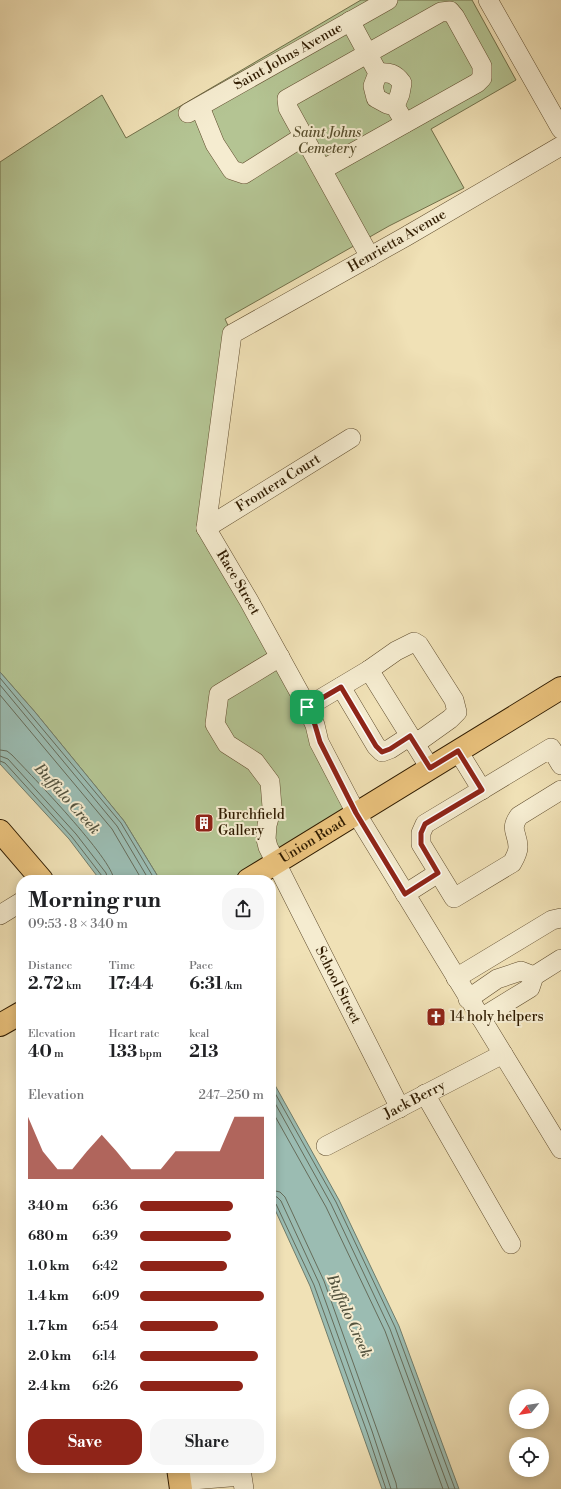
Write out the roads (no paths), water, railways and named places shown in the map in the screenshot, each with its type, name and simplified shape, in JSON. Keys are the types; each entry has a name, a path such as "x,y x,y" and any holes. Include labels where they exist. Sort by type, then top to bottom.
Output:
{"main road":[{"name":"Union Road","path":"256,875 561,689"},
{"path":"0,831 38,875"},
{"path":"0,1025 16,1016"}],"street":[{"name":"Saint Johns Avenue","path":"304,136 244,174 232,170 194,110 388,0"},
{"path":"488,0 561,129"},
{"path":"322,170 478,83 482,78 482,66 456,17 450,11 441,12 287,99 288,108 304,136 322,170 370,257"},
{"path":"350,22 378,73 373,86 376,98 387,104 395,106 405,123"},
{"name":"Henrietta Avenue","path":"206,528 232,334 370,257 561,146"},
{"name":"Frontera Court","path":"206,528 351,438"},
{"name":"Race Street","path":"206,528 249,601 307,707 315,725 320,742 356,813 468,999 561,1149"},
{"path":"307,707 369,670 396,651 414,642 419,646 454,700 457,712 450,719 412,740 382,752 376,746 341,687"},
{"name":"School Street","path":"280,657 219,694 215,724 227,744 255,762 270,782 272,807 267,825 266,839 268,847 400,1108"},
{"path":"369,670 430,768"},
{"path":"561,765 551,748 425,824 421,833 421,844 454,898 512,863 518,846 513,829 515,822 520,816 561,790"},
{"path":"458,751 482,790"},
{"path":"405,894 498,857"},
{"path":"0,914 16,906"},
{"path":"456,978 552,920 561,918"},
{"path":"481,1018 530,988 534,976 561,959"},
{"path":"468,999 497,979 521,971 534,976"},
{"name":"Jack Berry","path":"326,1146 503,1054"},
{"path":"425,1094 511,1244"},
{"path":"180,1479 242,1476 244,1489"}],"water":[{"name":"Buffalo Creek","path":"0,672 35,712 124,821 157,875 96,875 69,839 0,764"},
{"name":"Buffalo Creek","path":"276,1087 339,1200 399,1326 459,1489 382,1489 310,1286 276,1212"}],"place":[{"name":"Burchfield Gallery","path":"204,823"},
{"name":"14 holy helpers","path":"436,1017"}],"park label":[{"name":"Saint Johns Cemetery","path":"327,142"}]}
